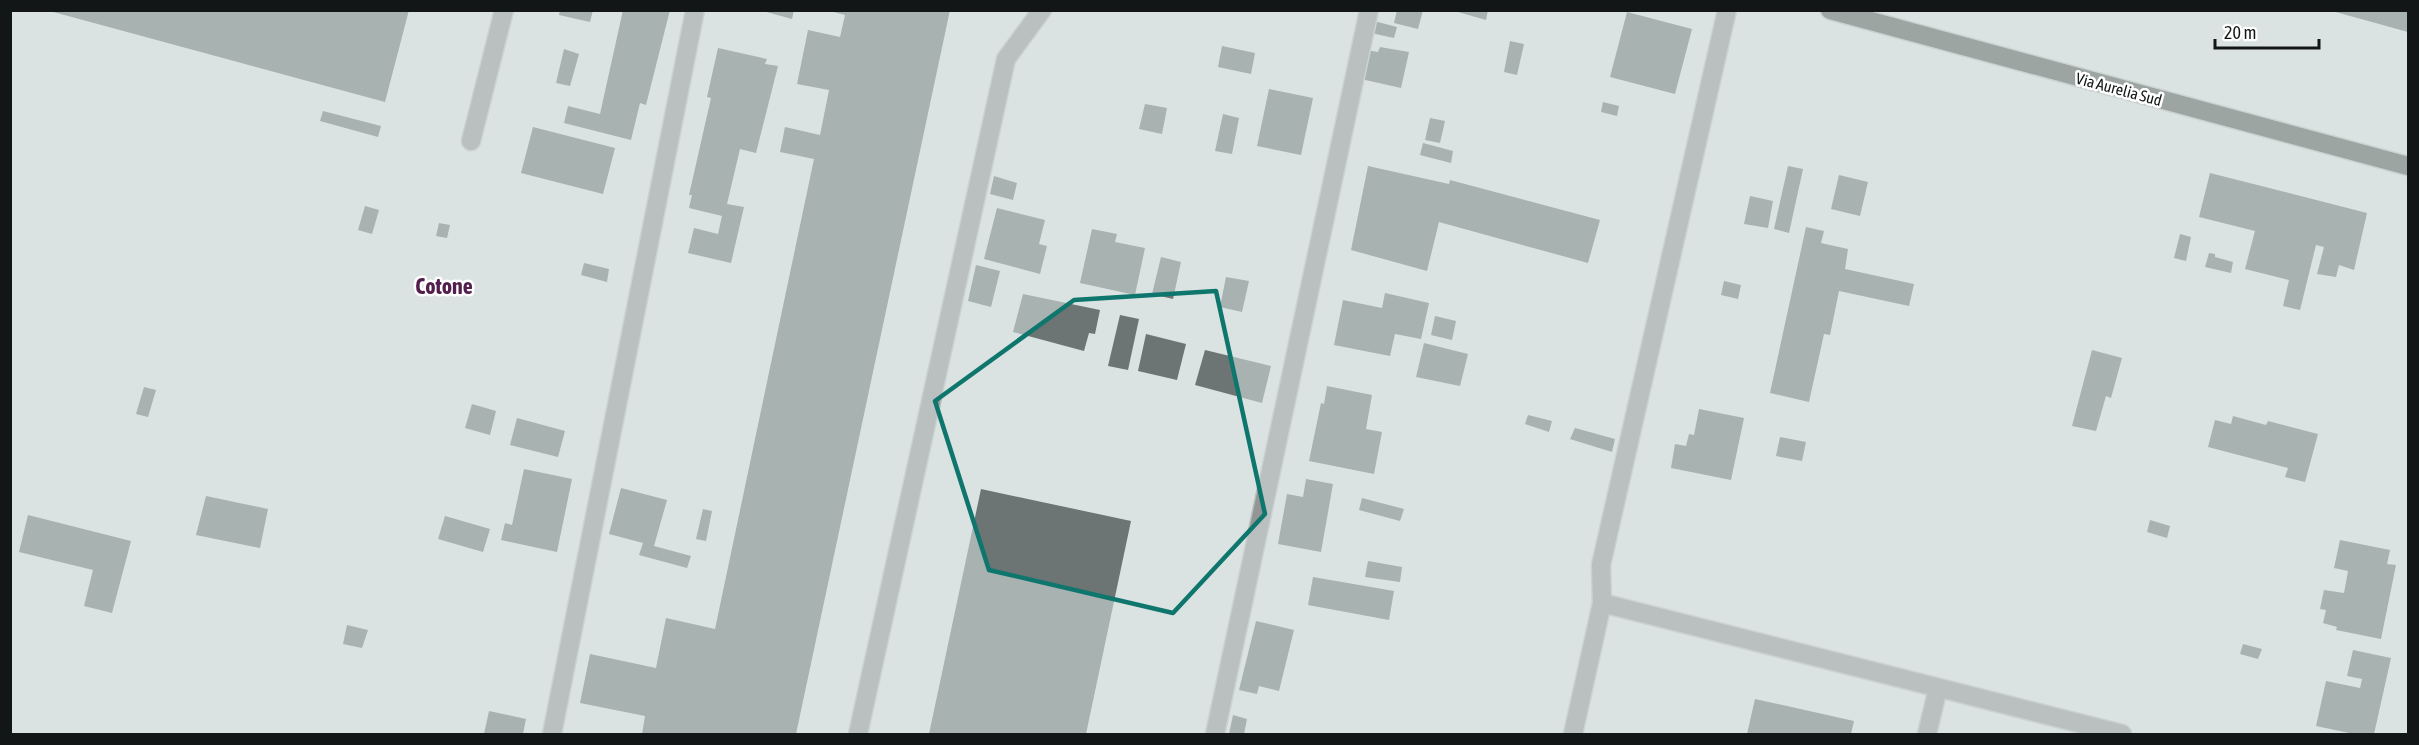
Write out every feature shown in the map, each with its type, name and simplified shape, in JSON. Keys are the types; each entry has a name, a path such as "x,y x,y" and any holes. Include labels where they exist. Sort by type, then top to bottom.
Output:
{"main road":[{"name":"Via Aurelia Sud","path":"1830,10 2409,166"}],"street":[{"path":"471,141 504,10"},
{"path":"552,735 695,10"},
{"path":"858,735 1006,59 1042,10"},
{"path":"1215,735 1369,10"},
{"path":"1573,735 1602,603 1601,565 1727,10"},
{"path":"1602,603 2122,735"},
{"path":"1927,735 1938,688"}],"highlighted area":[{"path":"1216,291 1265,514 1173,613 989,570 935,401 1074,300"}],"building":[{"path":"46,10 409,10 385,102"},
{"path":"560,10 593,10 590,22 559,15"},
{"path":"623,10 670,10 646,105 640,103 631,140 564,123 568,106 600,114"},
{"path":"759,10 794,10 792,19"},
{"path":"826,10 950,10 796,734 642,734 645,716 580,703 590,654 656,668 666,618 715,629 814,159 780,152 785,127 820,135 829,90 797,84 808,30 840,37 845,15"},
{"path":"1397,10 1423,10 1418,29 1394,23"},
{"path":"1451,10 1488,10 1486,20"},
{"path":"2408,10 2408,32 2332,11"},
{"path":"1627,12 1692,29 1675,94 1610,77"},
{"path":"1374,21 1397,27 1394,38 1371,33"},
{"path":"1510,41 1524,44 1517,75 1504,72"},
{"path":"1222,46 1255,53 1251,74 1218,67"},
{"path":"1380,47 1409,52 1401,88 1361,79 1367,50 1378,52"},
{"path":"718,48 767,59 765,64 778,66 756,153 740,149 727,204 744,207 731,263 688,253 694,228 718,234 722,216 689,208 692,195 689,195 711,98 707,97"},
{"path":"564,49 579,54 570,86 556,83"},
{"path":"1269,89 1313,98 1301,155 1257,146"},
{"path":"1603,102 1619,106 1617,116 1601,112"},
{"path":"1145,104 1167,108 1162,134 1139,129"},
{"path":"323,111 381,126 378,137 320,121"},
{"path":"1223,114 1239,118 1232,154 1215,151"},
{"path":"1430,118 1445,121 1440,143 1425,140"},
{"path":"533,127 615,148 603,194 521,173"},
{"path":"1423,143 1453,151 1451,163 1420,155"},
{"path":"1368,166 1449,184 1450,180 1600,220 1588,263 1439,222 1427,271 1351,250"},
{"path":"1788,166 1803,169 1789,233 1774,229"},
{"path":"2210,173 2367,213 2354,270 2339,265 2336,277 2317,274 2324,247 2316,245 2300,310 2283,306 2289,280 2245,269 2255,231 2199,217"},
{"path":"1839,175 1868,182 1860,216 1831,209"},
{"path":"994,176 1017,183 1013,200 990,194"},
{"path":"1750,196 1773,201 1768,228 1744,224"},
{"path":"365,206 379,210 372,234 358,230"},
{"path":"997,208 1045,220 1039,244 1047,246 1040,274 984,259"},
{"path":"439,223 450,225 447,238 436,236"},
{"path":"1806,227 1824,231 1821,243 1848,249 1845,269 1914,284 1909,306 1839,291 1830,335 1824,334 1809,402 1770,393"},
{"path":"1092,229 1117,234 1115,242 1145,248 1135,295 1080,283"},
{"path":"2180,234 2191,237 2186,261 2174,258"},
{"path":"2209,253 2233,262 2231,273 2205,267"},
{"path":"1161,257 1181,262 1173,299 1152,294"},
{"path":"584,263 609,269 607,282 581,275"},
{"path":"976,265 1000,271 991,307 968,301"},
{"path":"1226,277 1249,281 1242,312 1220,307"},
{"path":"1724,281 1741,285 1738,299 1721,295"},
{"path":"1385,293 1429,303 1421,339 1395,334 1390,356 1334,345 1343,300 1382,308"},
{"path":"1023,294 1100,310 1095,334 1089,333 1084,351 1013,332"},
{"path":"1120,315 1139,319 1128,370 1108,366"},
{"path":"1435,316 1456,321 1452,340 1431,335"},
{"path":"1146,334 1186,344 1177,380 1138,371"},
{"path":"1424,343 1468,354 1460,386 1416,377"},
{"path":"1205,350 1271,366 1262,403 1195,385"},
{"path":"2092,350 2122,358 2111,398 2106,396 2096,431 2072,426"},
{"path":"1327,386 1372,395 1366,429 1382,432 1374,474 1309,461 1321,403 1324,404"},
{"path":"144,387 156,390 148,417 136,414"},
{"path":"472,404 496,411 490,435 465,428"},
{"path":"1699,409 1744,418 1731,480 1671,468 1675,444 1686,446 1689,434 1694,435"},
{"path":"1528,415 1552,421 1549,432 1525,424"},
{"path":"2233,416 2266,425 2268,421 2318,434 2305,482 2285,477 2288,468 2208,447 2215,420 2231,424"},
{"path":"517,418 565,431 558,457 510,445"},
{"path":"1575,428 1615,439 1612,452 1570,439"},
{"path":"1780,437 1806,442 1802,461 1776,456"},
{"path":"524,469 572,479 557,552 501,540 505,523 512,525"},
{"path":"1306,479 1333,484 1321,552 1278,544 1287,494 1303,497"},
{"path":"621,488 667,500 654,546 691,556 687,568 639,555 643,543 609,534"},
{"path":"981,489 1131,521 1086,734 929,734"},
{"path":"206,496 268,509 260,548 196,535"},
{"path":"1362,498 1404,509 1400,521 1359,510"},
{"path":"703,509 712,511 706,541 696,539"},
{"path":"28,515 131,541 112,613 84,606 93,570 19,552"},
{"path":"445,516 490,529 483,552 438,539"},
{"path":"2150,520 2170,526 2167,538 2147,532"},
{"path":"2340,540 2390,550 2387,564 2396,565 2381,639 2336,630 2337,627 2323,623 2326,610 2320,609 2324,590 2344,593 2348,571 2334,568"},
{"path":"1368,561 1402,567 1400,582 1365,577"},
{"path":"1313,577 1394,591 1389,620 1308,605"},
{"path":"1256,621 1294,630 1279,691 1259,686 1257,694 1239,690"},
{"path":"347,625 368,630 362,648 343,644"},
{"path":"2243,644 2262,649 2258,659 2240,654"},
{"path":"2353,650 2391,658 2374,734 2354,734 2316,726 2326,681 2360,688 2362,679 2347,676"},
{"path":"1755,699 1854,721 1851,734 1747,734"},
{"path":"489,711 526,719 523,734 484,734"},
{"path":"1233,715 1247,719 1244,734 1229,734"}],"district":[{"name":"Cotone","path":"444,286"}]}
